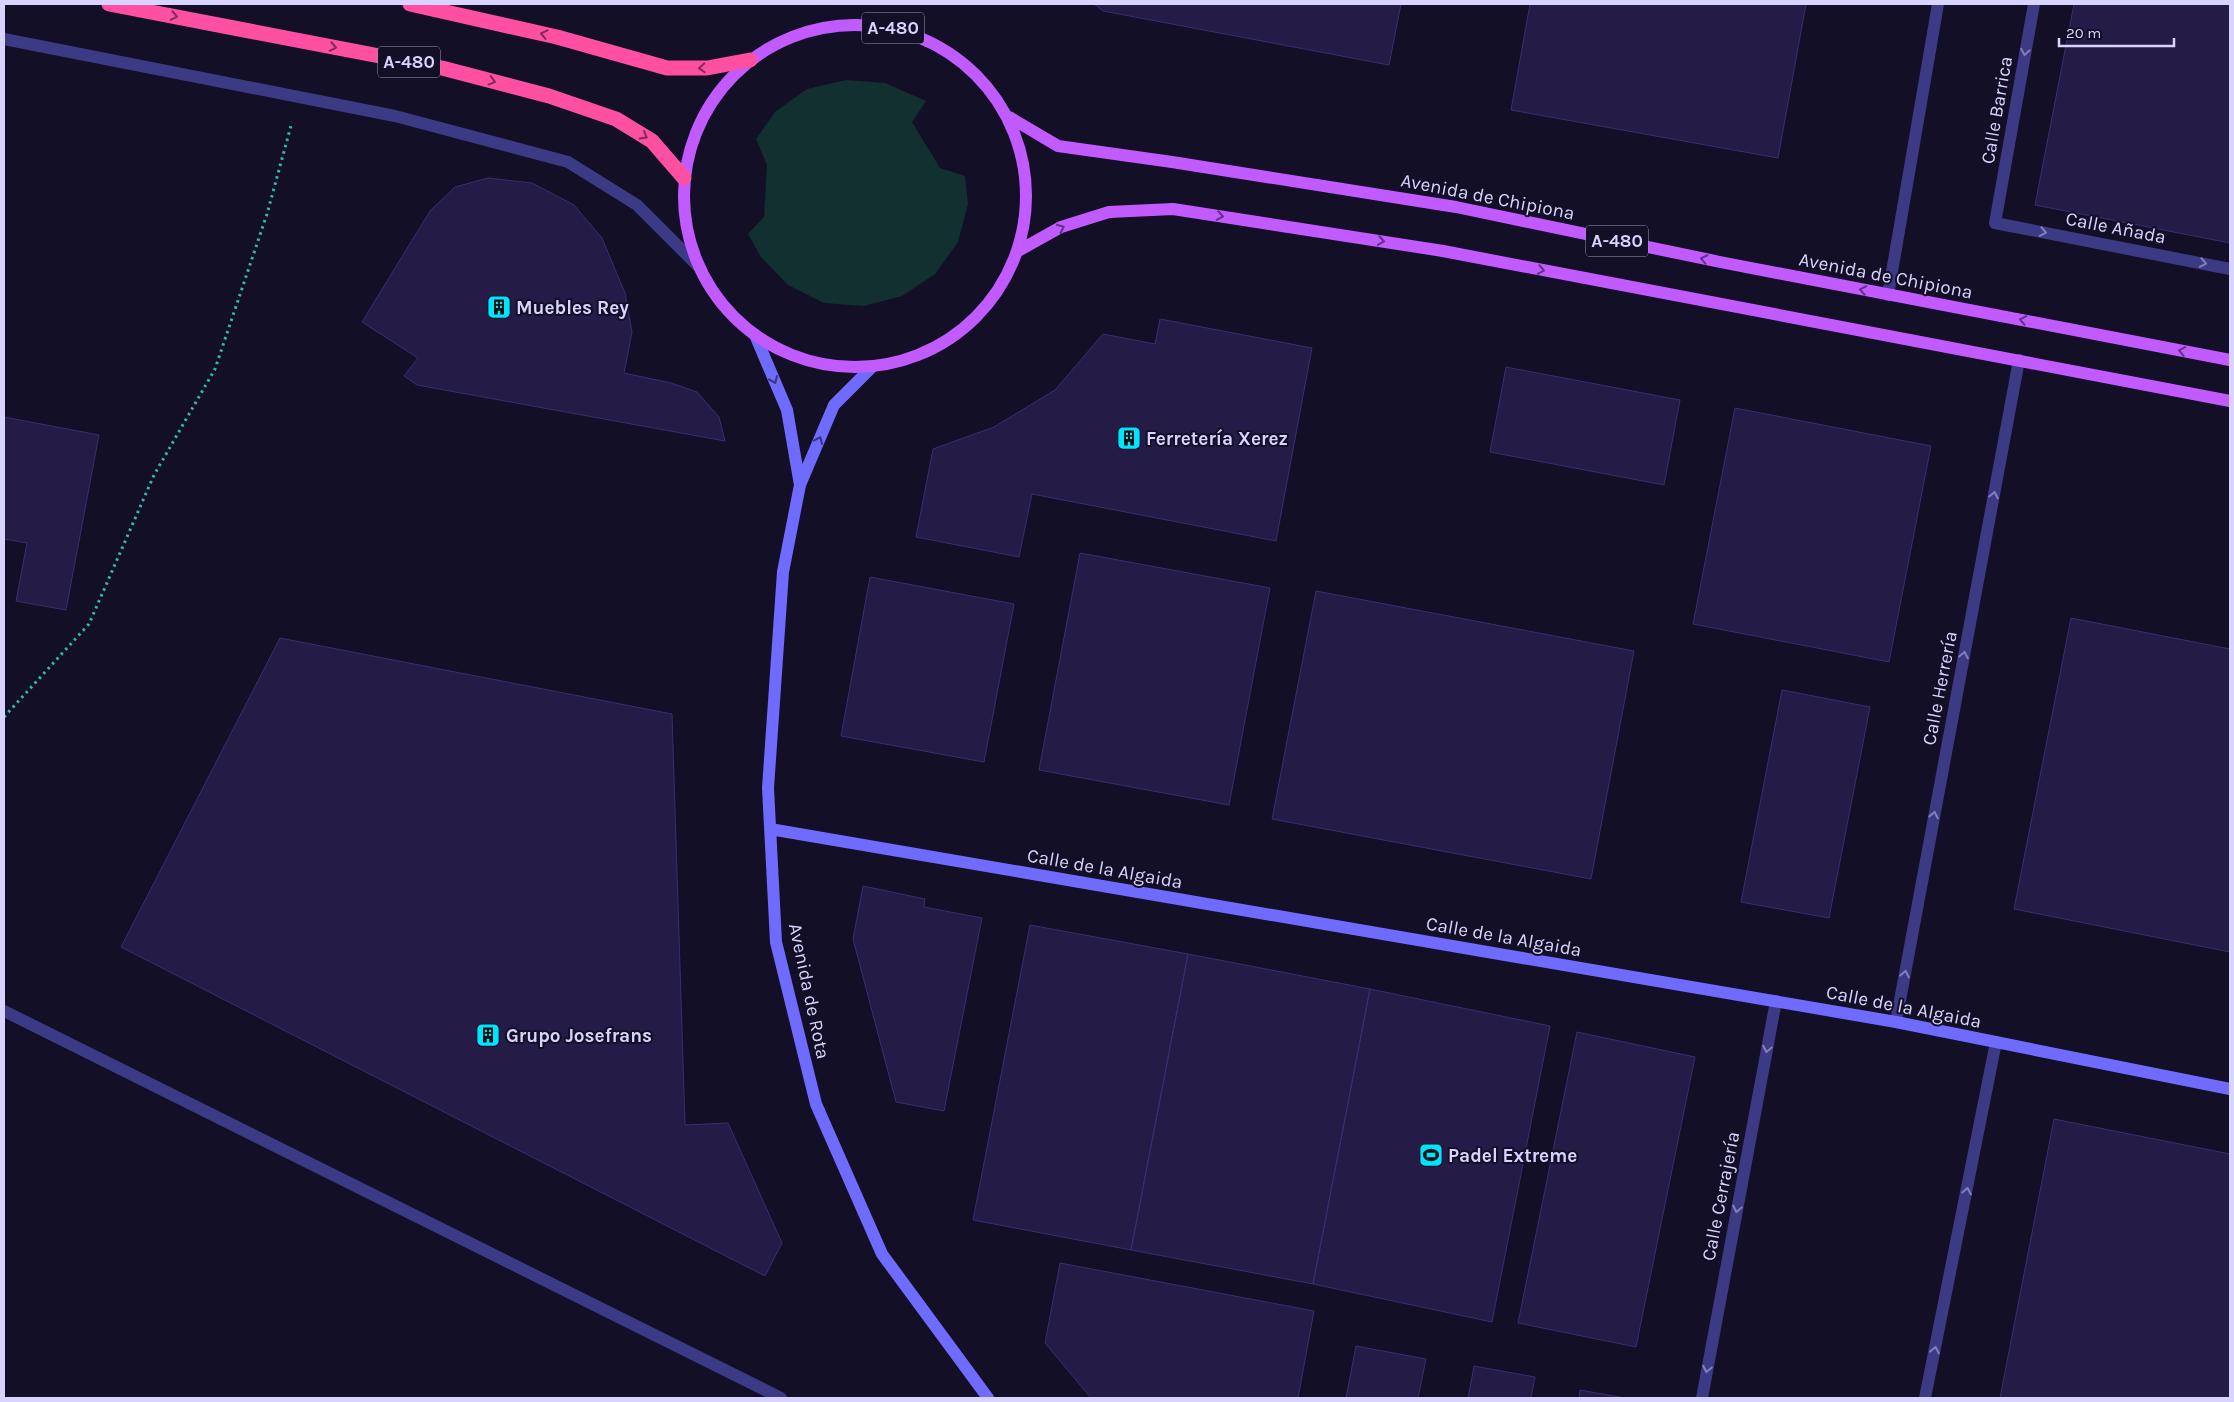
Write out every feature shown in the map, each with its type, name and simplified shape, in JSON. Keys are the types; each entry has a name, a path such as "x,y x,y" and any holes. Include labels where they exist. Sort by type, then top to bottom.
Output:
{"highway":[{"name":"A-480","path":"108,4 442,68 549,96 616,119 652,141 684,178"},
{"name":"A-480","path":"410,4 557,37 667,68 707,68 750,60"}],"main road":[{"name":"A-480","path":"842,24 893,28 940,46 980,77 1009,117 1024,160 1027,206 1018,251 996,294 963,330 921,355 873,366 832,365 792,355 755,335 722,304 698,266 685,223 684,178 695,133 717,93 750,60 794,35 842,24"},
{"name":"Avenida de Chipiona","path":"1009,117 1058,146 1456,207 1888,295 2230,360"},
{"name":"A-480","path":"1018,251 1061,227 1109,212 1173,209 1443,251 2230,401"}],"street":[{"path":"1888,295 1938,4"},
{"name":"Calle Barrica","path":"1995,223 2034,4"},
{"path":"4,39 395,116 568,162 636,205 698,266"},
{"name":"Calle Añada","path":"1995,223 2230,269"},
{"name":"Avenida de Rota","path":"755,335 787,410 800,485"},
{"name":"Calle Herrería","path":"1896,1022 2019,360"},
{"name":"Avenida de Rota","path":"873,366 834,405 800,485 783,572 768,788 776,942 816,1104 882,1254 988,1398"},
{"name":"Calle de la Algaida","path":"770,829 1896,1022 2230,1089"},
{"name":"Calle Cerrajería","path":"1702,1398 1776,1001"},
{"path":"4,1011 781,1398"},
{"path":"1926,1398 1996,1042"}],"path":[{"path":"4,718 89,624 154,475 215,369 267,214 299,97"}],"green space":[{"path":"846,80 885,83 926,101 912,122 940,168 965,176 968,204 958,242 935,274 902,296 864,306 824,303 788,285 761,257 748,234 764,217 767,165 756,139 775,112 807,89"}],"building":[{"path":"1094,4 1401,4 1389,65 1103,11"},
{"path":"1530,4 1806,4 1778,158 1511,110"},
{"path":"2074,4 2230,4 2230,243 2035,205"},
{"name":"Muebles Rey","path":"488,178 532,183 574,205 602,238 625,293 632,332 624,373 671,383 697,392 719,417 725,441 417,385 404,376 418,358 362,322 430,211 455,187"},
{"name":"Ferretería Xerez","path":"1160,319 1312,348 1276,541 1032,494 1019,557 916,537 933,449 994,427 1055,390 1103,334 1155,344"},
{"path":"1506,367 1680,400 1664,485 1490,452"},
{"path":"1735,408 1931,446 1889,662 1693,624"},
{"path":"4,417 99,435 66,610 16,601 27,543 4,539"},
{"path":"1080,553 1270,588 1229,805 1039,770"},
{"path":"870,577 1014,604 984,762 841,736"},
{"path":"1316,591 1634,651 1591,879 1272,819"},
{"path":"2071,618 2230,649 2230,952 2014,909"},
{"name":"Grupo Josefrans","path":"280,638 672,714 685,1125 728,1123 782,1243 765,1276 121,947"},
{"path":"1782,690 1870,707 1829,918 1741,902"},
{"path":"863,886 925,899 924,907 982,918 944,1111 896,1102 853,939"},
{"path":"1030,925 1188,954 1131,1250 973,1220"},
{"path":"1188,954 1370,989 1313,1284 1131,1250"},
{"name":"Padel Extreme","path":"1370,989 1550,1026 1492,1322 1313,1284"},
{"path":"1577,1032 1695,1057 1636,1347 1518,1323"},
{"path":"2054,1119 2230,1154 2230,1398 2000,1398"},
{"path":"1060,1263 1314,1311 1298,1398 1091,1398 1045,1343"},
{"path":"1356,1346 1426,1359 1418,1398 1346,1398"},
{"path":"1474,1366 1535,1377 1531,1398 1468,1398"},
{"path":"1580,1390 1625,1398 1579,1398"}],"place":[{"name":"Muebles Rey","path":"499,307"},
{"name":"Ferretería Xerez","path":"1129,438"},
{"name":"Grupo Josefrans","path":"488,1035"},
{"name":"Padel Extreme","path":"1431,1155"}]}
